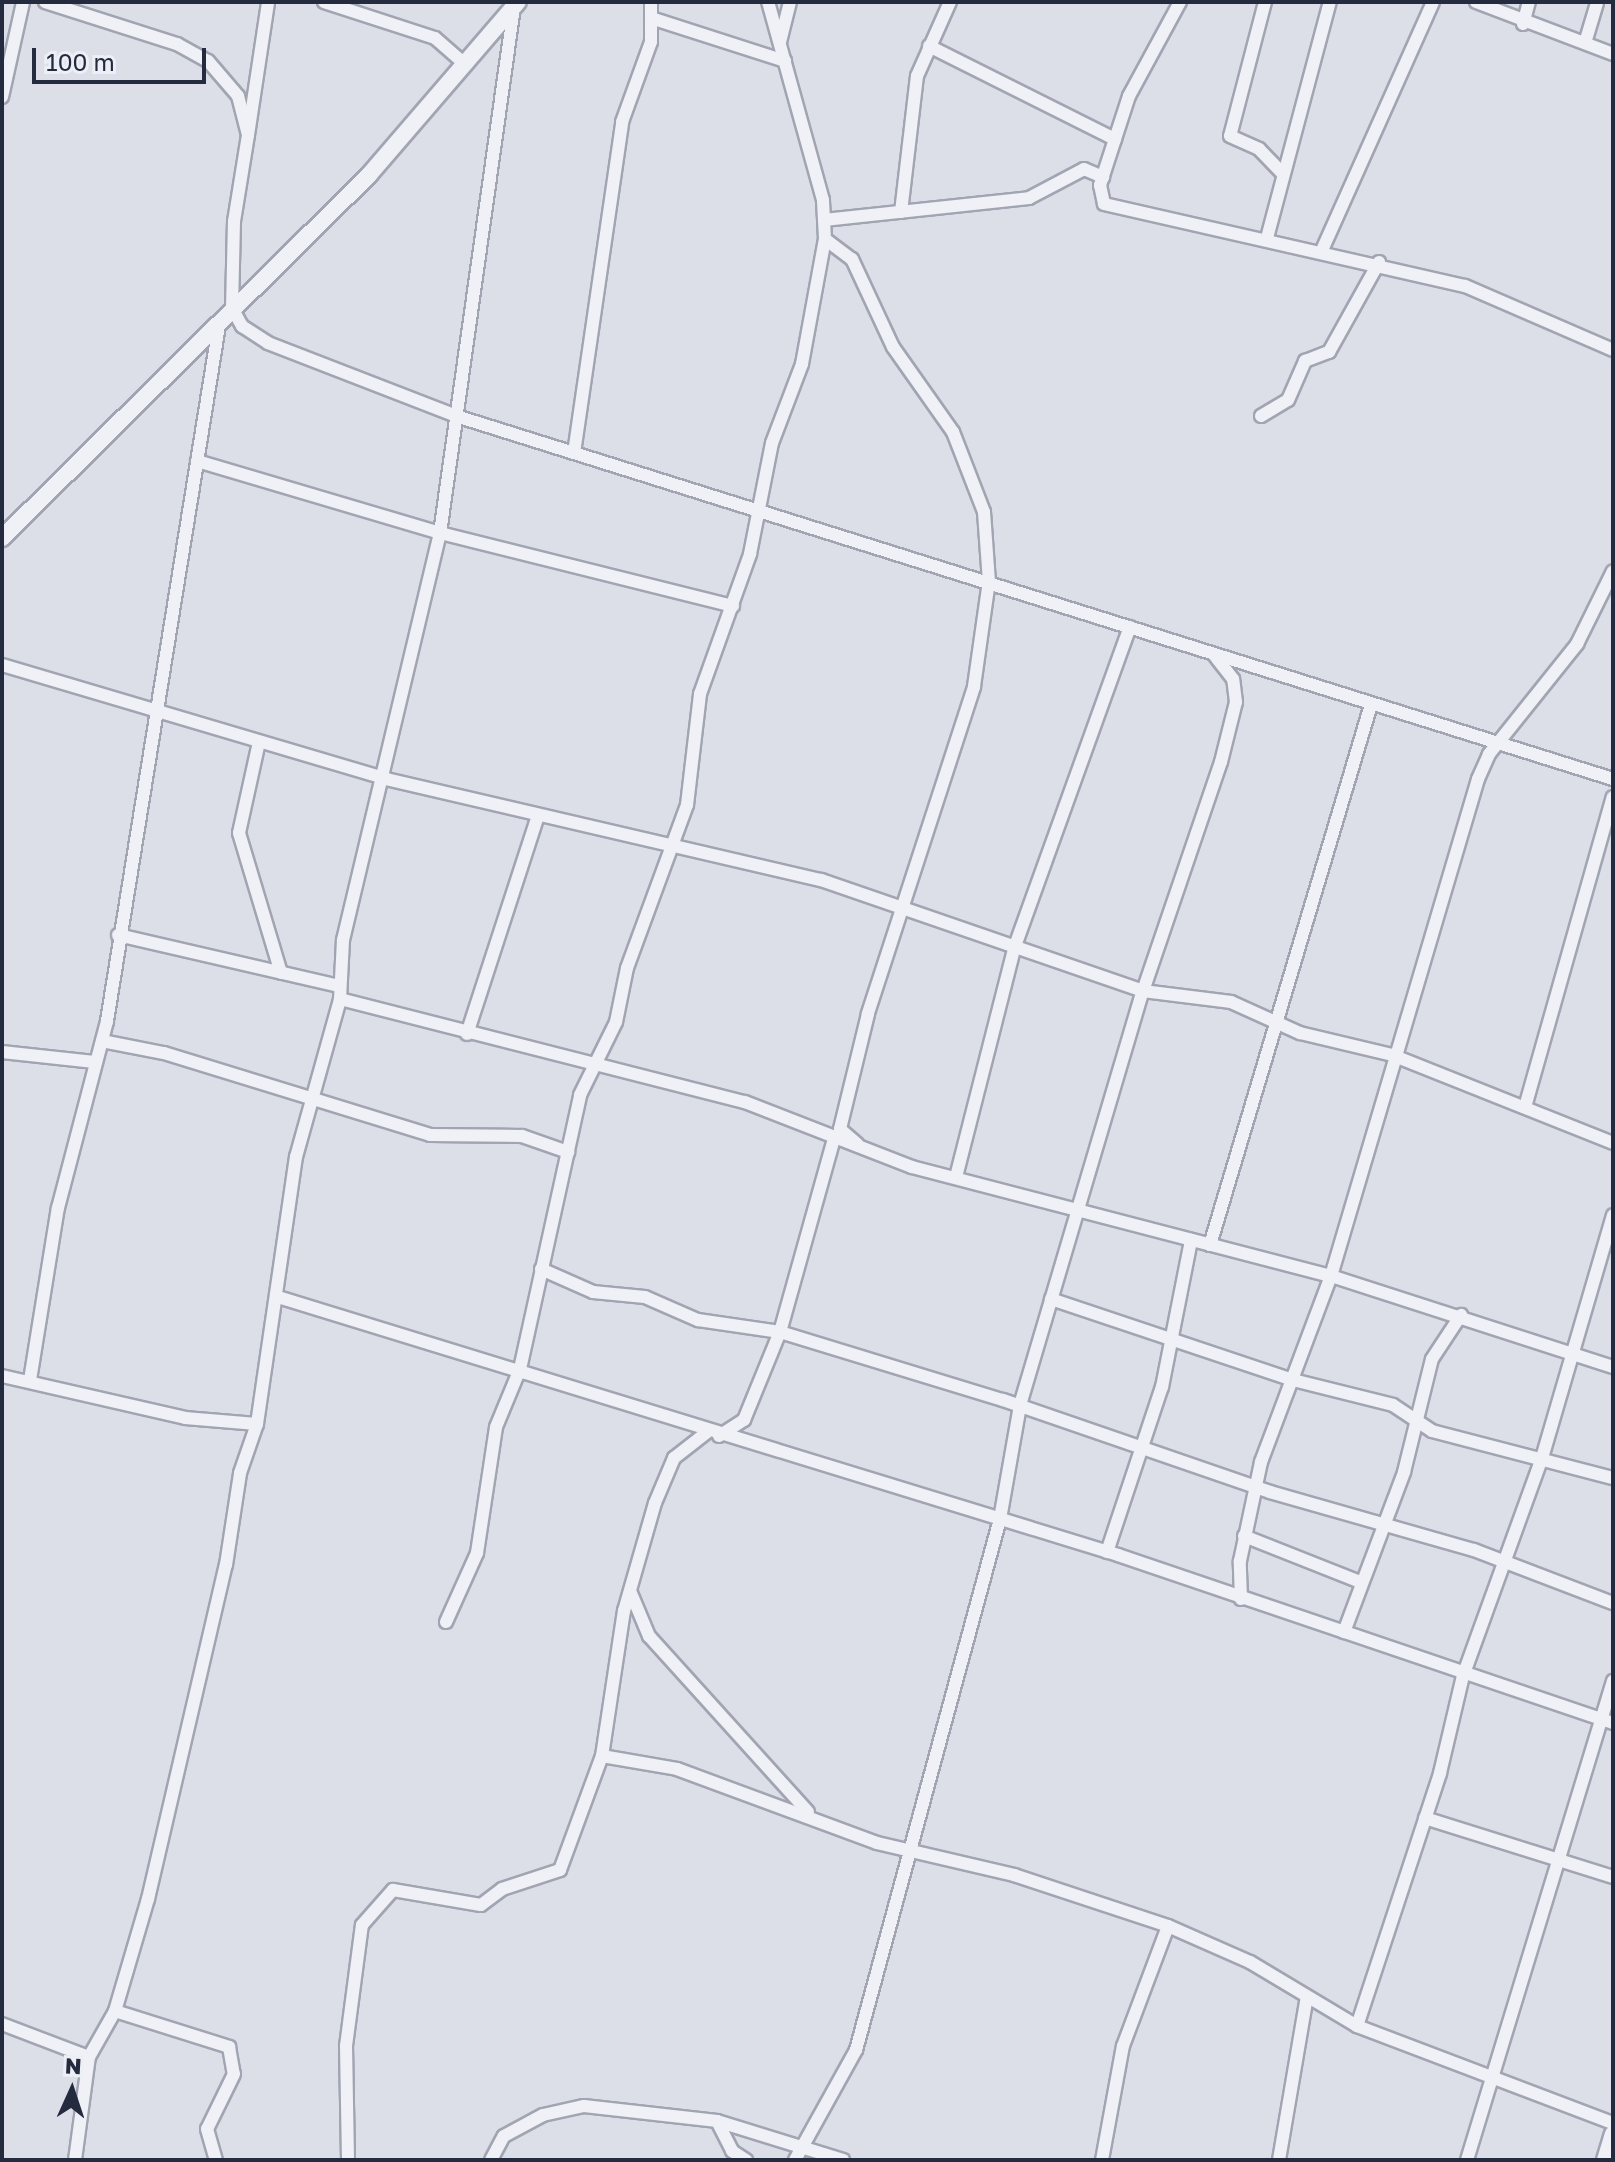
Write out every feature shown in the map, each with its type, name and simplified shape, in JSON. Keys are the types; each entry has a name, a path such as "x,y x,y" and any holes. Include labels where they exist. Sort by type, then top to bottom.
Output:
{"street":[{"path":"2,97 23,2"},
{"path":"45,2 119,22 208,61 238,96 248,135"},
{"path":"30,1380 58,1208 102,1041 118,935 161,715 197,461 226,314 234,221 268,2"},
{"path":"324,2 435,38 466,65"},
{"path":"574,453 622,122 651,42 651,2"},
{"path":"446,1622 477,1553 496,1427 520,1369 568,1152 595,1063 687,805 700,694 733,606 762,507 772,443 802,364 825,239 824,220 768,2"},
{"path":"780,43 790,2"},
{"path":"901,212 917,76 950,2"},
{"path":"1180,2 1142,63 1115,139 1103,177 1100,199 1109,207 1323,248 1379,262 1504,299 1613,350"},
{"path":"1265,2 1230,136 1259,149 1282,173"},
{"path":"1267,238 1330,2"},
{"path":"1323,248 1433,2"},
{"path":"1476,2 1523,24 1613,54"},
{"path":"1523,24 1529,2"},
{"path":"2,538 369,175 516,3"},
{"path":"75,2160 89,2057 115,2011 148,1899 226,1565 240,1473 257,1424 309,1097 339,993 343,940 386,779 440,533 516,3"},
{"path":"1585,43 1597,3"},
{"path":"651,18 785,61"},
{"path":"929,46 1115,139"},
{"path":"824,220 1029,198 1084,169 1103,177"},
{"path":"825,239 852,259 900,360 953,432 984,512 989,581 979,672 901,906 840,1129 863,1149"},
{"path":"1261,416 1288,400 1305,361 1329,352 1379,262"},
{"path":"226,314 268,343 456,416 762,507 1370,708 1613,779"},
{"path":"197,461 440,533 733,606"},
{"path":"1241,1599 1244,1536 1257,1486 1331,1276 1392,1055 1478,779 1497,746 1577,644 1613,571"},
{"path":"956,1177 1015,946 1130,627"},
{"path":"795,2160 856,2050 1000,1519 1020,1405 1143,991 1236,702 1233,679 1216,657"},
{"path":"2,665 161,715 386,779 901,906 1143,991 1231,1002 1273,1021 1392,1055 1613,1143"},
{"path":"1210,1245 1273,1021 1370,708"},
{"path":"259,742 239,833 281,973"},
{"path":"1525,1107 1613,797"},
{"path":"467,1034 538,815"},
{"path":"118,935 281,973 467,1034 745,1102 863,1149 956,1177 1331,1276 1461,1315 1613,1367"},
{"path":"102,1041 309,1097 430,1135 522,1136 568,1152"},
{"path":"2,1052 94,1062"},
{"path":"348,2160 346,2046 362,1925 393,1890 481,1905 502,1889 557,1872 602,1756 630,1590 669,1467 713,1435 744,1420 780,1332 801,1238 834,1139"},
{"path":"1357,2026 1425,1818 1463,1676 1501,1562 1542,1458 1613,1215"},
{"path":"1107,1552 1173,1338 1191,1240"},
{"path":"541,1269 593,1292 645,1297 698,1320 780,1332 1020,1405 1142,1444 1257,1486 1384,1523 1501,1562 1613,1603"},
{"path":"278,1297 520,1369 713,1435 1107,1552 1344,1632 1463,1676 1608,1721"},
{"path":"1051,1299 1293,1380 1393,1405 1419,1422 1613,1478"},
{"path":"1344,1632 1419,1422 1432,1359 1461,1315"},
{"path":"2,1376 185,1418 257,1424"},
{"path":"1244,1536 1360,1582"},
{"path":"630,1590 649,1636 815,1819"},
{"path":"1467,2160 1559,1863 1608,1721 1613,1681"},
{"path":"602,1756 677,1769 909,1851 1036,1881 1168,1926 1250,1962 1357,2026 1493,2072 1613,2123"},
{"path":"1425,1818 1559,1863 1613,1877"},
{"path":"1102,2160 1123,2046 1168,1926"},
{"path":"1279,2160 1307,1997"},
{"path":"115,2011 229,2047 234,2074 207,2129 216,2160"},
{"path":"2,2024 89,2057"},
{"path":"491,2160 504,2136 567,2108 717,2121 843,2160"},
{"path":"717,2121 732,2151 746,2160"},
{"path":"1605,2160 1613,2134"}]}
